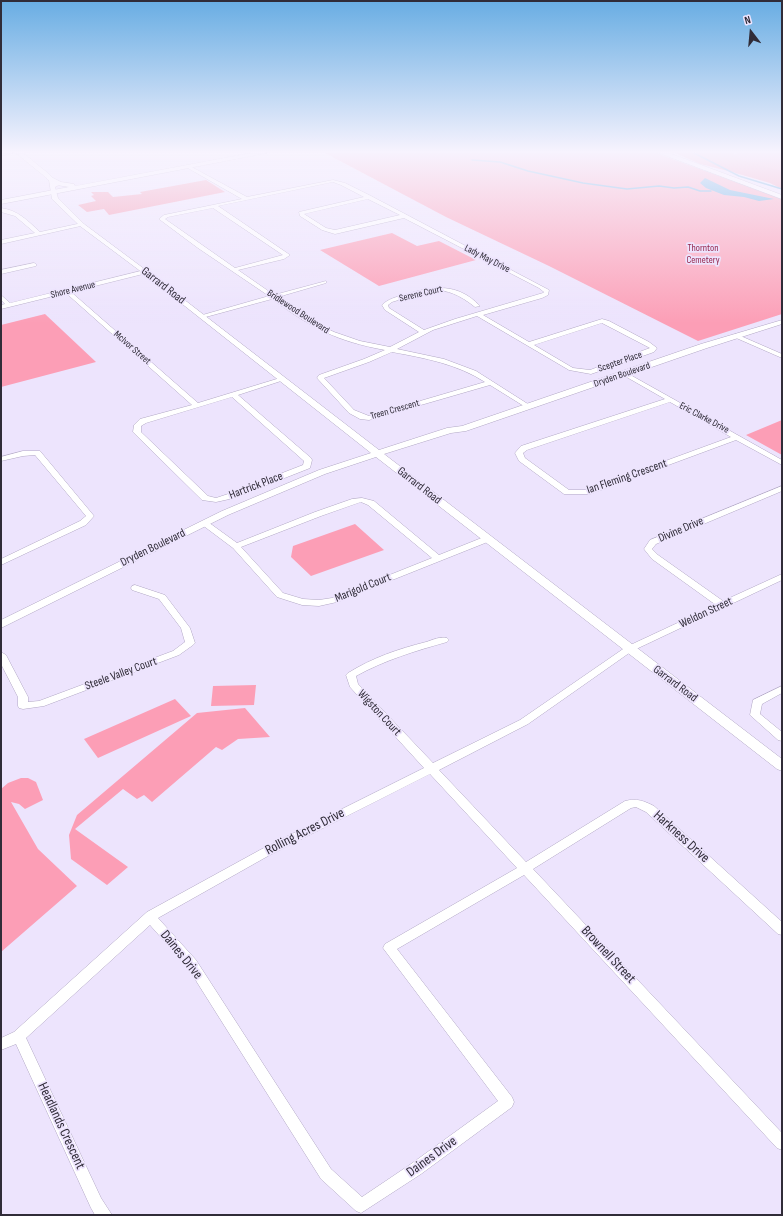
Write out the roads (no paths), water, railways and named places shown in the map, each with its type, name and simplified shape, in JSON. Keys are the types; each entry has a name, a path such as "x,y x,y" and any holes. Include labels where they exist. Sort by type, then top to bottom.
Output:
{"street":[{"path":"1,210 9,210 14,213 39,234"},
{"name":"Garrard Road","path":"69,210 82,225 202,316 380,456 782,766"},
{"name":"Bridlewood Boulevard","path":"196,210 166,216 162,219 193,243 328,333 356,342 432,358 465,367 529,407"},
{"path":"220,210 287,255 282,258 233,270"},
{"path":"311,210 305,211 302,215 324,229 335,232 404,216"},
{"name":"Lady May Drive","path":"391,349 424,332 540,297 547,292 541,287 392,210"},
{"path":"1,242 82,225"},
{"path":"1,272 34,265"},
{"name":"Shore Avenue","path":"1,307 145,272"},
{"path":"202,316 324,282"},
{"name":"Serene Court","path":"424,332 387,309 385,305 390,301 432,289 446,288 453,289 468,298 477,306"},
{"name":"McIvor Street","path":"67,291 197,406"},
{"path":"1,297 9,305"},
{"name":"Scepter Place","path":"479,315 529,344 571,368 583,372 591,372 631,359 652,351 654,348 607,322 602,321 529,344"},
{"name":"Dryden Boulevard","path":"1,624 225,513 308,479 325,477 380,456 457,433 463,429 736,336 782,322"},
{"path":"736,336 782,356"},
{"name":"Treen Crescent","path":"391,349 374,358 324,374 320,378 342,403 354,414 363,418 369,418 490,383"},
{"name":"Eric Clarke Drive","path":"625,374 782,463"},
{"name":"Hartrick Place","path":"233,395 308,460 307,466 231,496 216,500 205,498 137,432 138,425 142,421 197,406 282,379"},
{"name":"Ian Fleming Crescent","path":"670,400 524,448 519,453 522,459 567,492 575,493 587,492 737,437"},
{"path":"1,459 17,454 30,452 37,453 90,516 83,523 1,562"},
{"name":"Divine Drive","path":"722,605 655,557 648,549 653,542 782,488"},
{"path":"236,546 318,514 362,500 371,503 437,558"},
{"name":"Marigold Court","path":"204,524 236,546 280,595 302,602 319,603 334,600 487,539"},
{"name":"Weldon Street","path":"629,649 782,577"},
{"name":"Steele Valley Court","path":"1,655 23,697 24,706 40,704 176,653 190,643 186,628 162,597 135,588"},
{"name":"Wigston Court","path":"432,769 353,685 351,675 368,664 413,647 444,640"},
{"name":"Rolling Acres Drive","path":"1,1044 19,1036 151,916 264,853 524,722 629,649"},
{"path":"782,689 757,702 755,715 782,737"},
{"name":"Brownell Street","path":"432,769 782,1142"},
{"name":"Harkness Drive","path":"526,868 629,804 637,803 650,809 782,930"},
{"name":"Daines Drive","path":"151,916 157,926 192,964 326,1174 361,1206 416,1169 507,1102 389,948 526,868"},
{"name":"Headlands Crescent","path":"19,1036 96,1203 104,1215"}],"park label":[{"name":"Thornton Cemetery","path":"703,254"}]}
